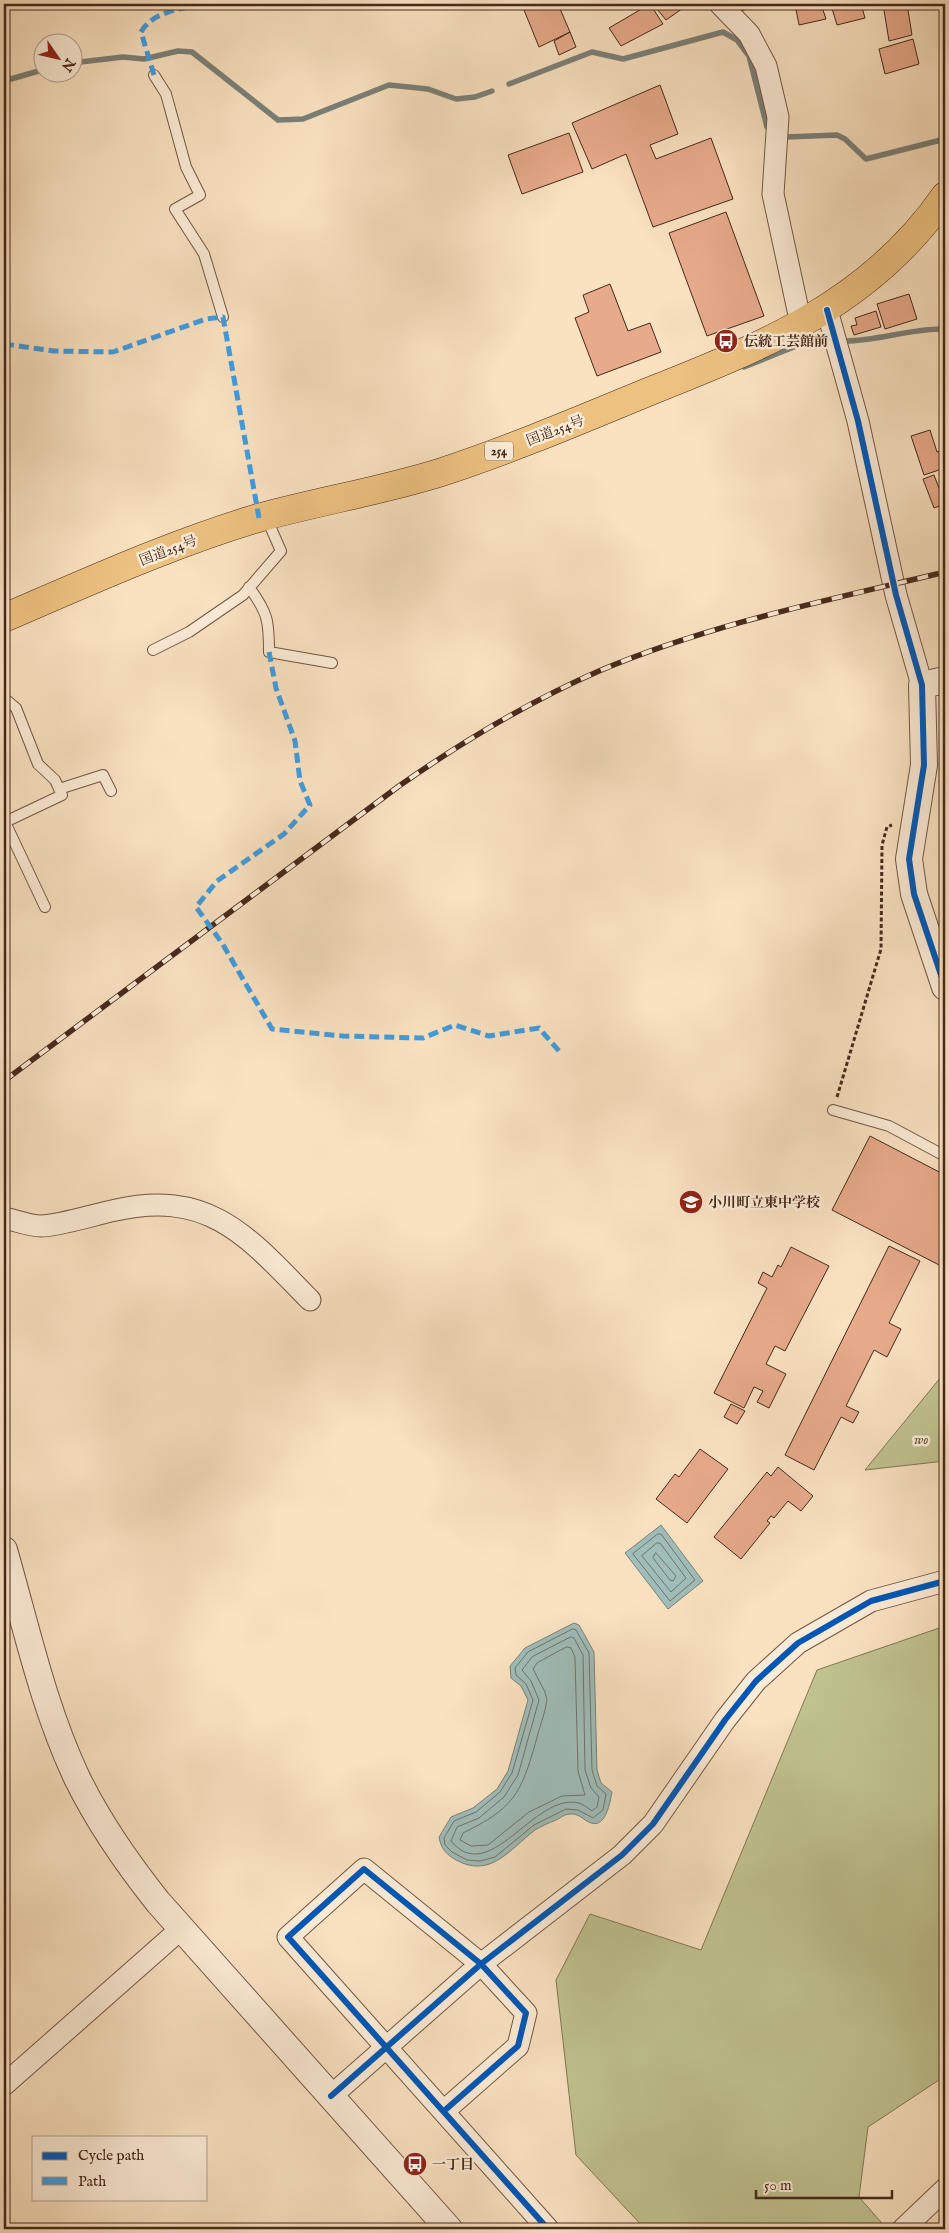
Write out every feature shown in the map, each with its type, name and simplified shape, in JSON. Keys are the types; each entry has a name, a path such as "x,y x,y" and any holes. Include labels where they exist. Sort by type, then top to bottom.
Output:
{"highway":[{"name":"国道254号","path":"4,618 168,548 265,516 440,472 551,432 748,352 827,310 855,290 904,245 945,196"}],"street":[{"path":"720,4 748,34 766,66 778,117 773,194 801,324"},
{"path":"827,310 858,420 896,595 933,683 924,765 909,859 914,894 945,986"},
{"path":"4,1218 41,1226 133,1206 180,1206 213,1215 254,1243 310,1300"},
{"path":"4,1550 53,1718 77,1777 115,1844 138,1877 182,1928 449,2229"},
{"path":"331,2096 481,1964 622,1855 654,1824 725,1720 756,1681 798,1643 871,1601 945,1581"},
{"path":"444,2111 518,2046 526,2012 481,1964 364,1869 288,1936 548,2229"},
{"path":"4,2084 182,1928"},
{"path":"903,2229 945,2189"}],"lane":[{"path":"154,75 166,94 186,167 200,194 175,209 204,254 223,317"},
{"path":"153,650 189,632 243,595 282,551 265,516"},
{"path":"250,587 265,608 269,632 269,652 332,663"},
{"path":"4,698 16,708 38,764 56,780 62,795 5,822 44,907"},
{"path":"59,789 103,775 111,791"},
{"path":"833,1110 889,1126 945,1156"}],"path":[{"path":"833,1110 881,949 882,845 886,826"}],"green space":[{"name":"wo","path":"945,1372 945,1461 865,1470"},
{"path":"945,1626 945,2076 868,2127 859,2197 887,2229 645,2229 576,2155 556,1980 590,1914 701,1950 817,1670"}],"water":[{"path":"661,1525 703,1581 668,1609 625,1553"},
{"path":"574,1623 579,1625 594,1652 597,1770 601,1783 612,1792 604,1818 596,1824 576,1815 564,1815 535,1830 508,1853 490,1864 480,1866 468,1865 456,1860 444,1851 439,1837 451,1817 473,1808 497,1789 508,1771 528,1700 521,1686 511,1678 510,1666 525,1648"}],"building":[{"path":"539,4 558,4 570,32 539,47 524,10"},
{"path":"650,4 663,24 621,46 609,28"},
{"path":"653,4 689,4 666,20"},
{"path":"739,4 769,4 740,11"},
{"path":"795,4 821,4 826,19 799,25"},
{"path":"861,4 865,18 837,25 831,5"},
{"path":"883,4 907,4 912,35 889,41"},
{"path":"570,32 576,47 559,55 554,41"},
{"path":"913,39 919,64 885,74 879,49"},
{"path":"660,85 678,134 650,145 656,159 711,138 733,199 653,227 626,154 592,169 572,123"},
{"path":"569,133 583,172 522,194 508,155"},
{"path":"726,212 764,316 707,336 669,233"},
{"path":"610,284 628,331 650,323 661,352 597,376 575,318 589,312 583,295"},
{"path":"909,294 917,319 885,329 877,304"},
{"path":"876,311 881,327 854,335 851,326 857,325 855,318"},
{"path":"930,430 937,452 940,451 945,468 924,475 911,436"},
{"path":"934,475 945,504 934,508 923,479"},
{"path":"870,1136 945,1175 945,1268 832,1210"},
{"path":"889,1246 920,1261 889,1323 901,1329 887,1357 874,1350 846,1406 859,1412 853,1423 841,1417 814,1470 785,1455"},
{"path":"791,1247 829,1266 785,1351 775,1346 766,1364 786,1374 769,1408 757,1402 763,1391 754,1387 744,1408 714,1393 767,1288 758,1283 763,1272 772,1277 778,1265 781,1267"},
{"path":"731,1404 745,1411 737,1424 724,1417"},
{"path":"700,1449 728,1469 687,1523 656,1499 675,1474 679,1477"},
{"path":"778,1467 813,1496 801,1511 788,1501 774,1518 771,1516 767,1521 770,1523 741,1559 714,1537 767,1472 771,1476"}],"waterway":[{"path":"509,84 592,52 623,59 723,32 737,40 749,56 767,127"},
{"path":"82,62 123,57 144,59 178,51 192,52 278,120 303,119 389,85 428,89 456,99 475,97 492,91"},
{"path":"4,81 32,73"},
{"path":"786,137 837,135 845,139 866,159 945,139"},
{"path":"841,341 945,329"},
{"path":"744,367 811,340 832,340"}],"railway":[{"path":"4,1081 399,786 471,738 521,709 599,671 641,654 727,626 945,572"}],"marked path":[{"path":"154,75 141,32 146,25 160,15 202,4"},
{"path":"4,344 54,351 113,352 206,319 223,317 259,518"},
{"path":"269,652 276,688 295,741 300,781 310,805 284,834 217,881 196,907 222,943 272,1029 343,1036 423,1038 455,1025 489,1036 539,1028 559,1051"}],"cycle path":[{"path":"827,310 858,421 896,595 922,685 924,765 909,859 914,894 945,987"},
{"path":"331,2096 481,1964 622,1855 653,1824 725,1720 756,1681 798,1643 871,1601 945,1581"},
{"path":"444,2111 518,2046 526,2013 481,1964 364,1869 288,1937 548,2229"}],"place":[{"name":"伝統工芸館前","path":"726,341"},
{"name":"小川町立東中学校","path":"691,1202"},
{"name":"一丁目","path":"415,2164"}]}
